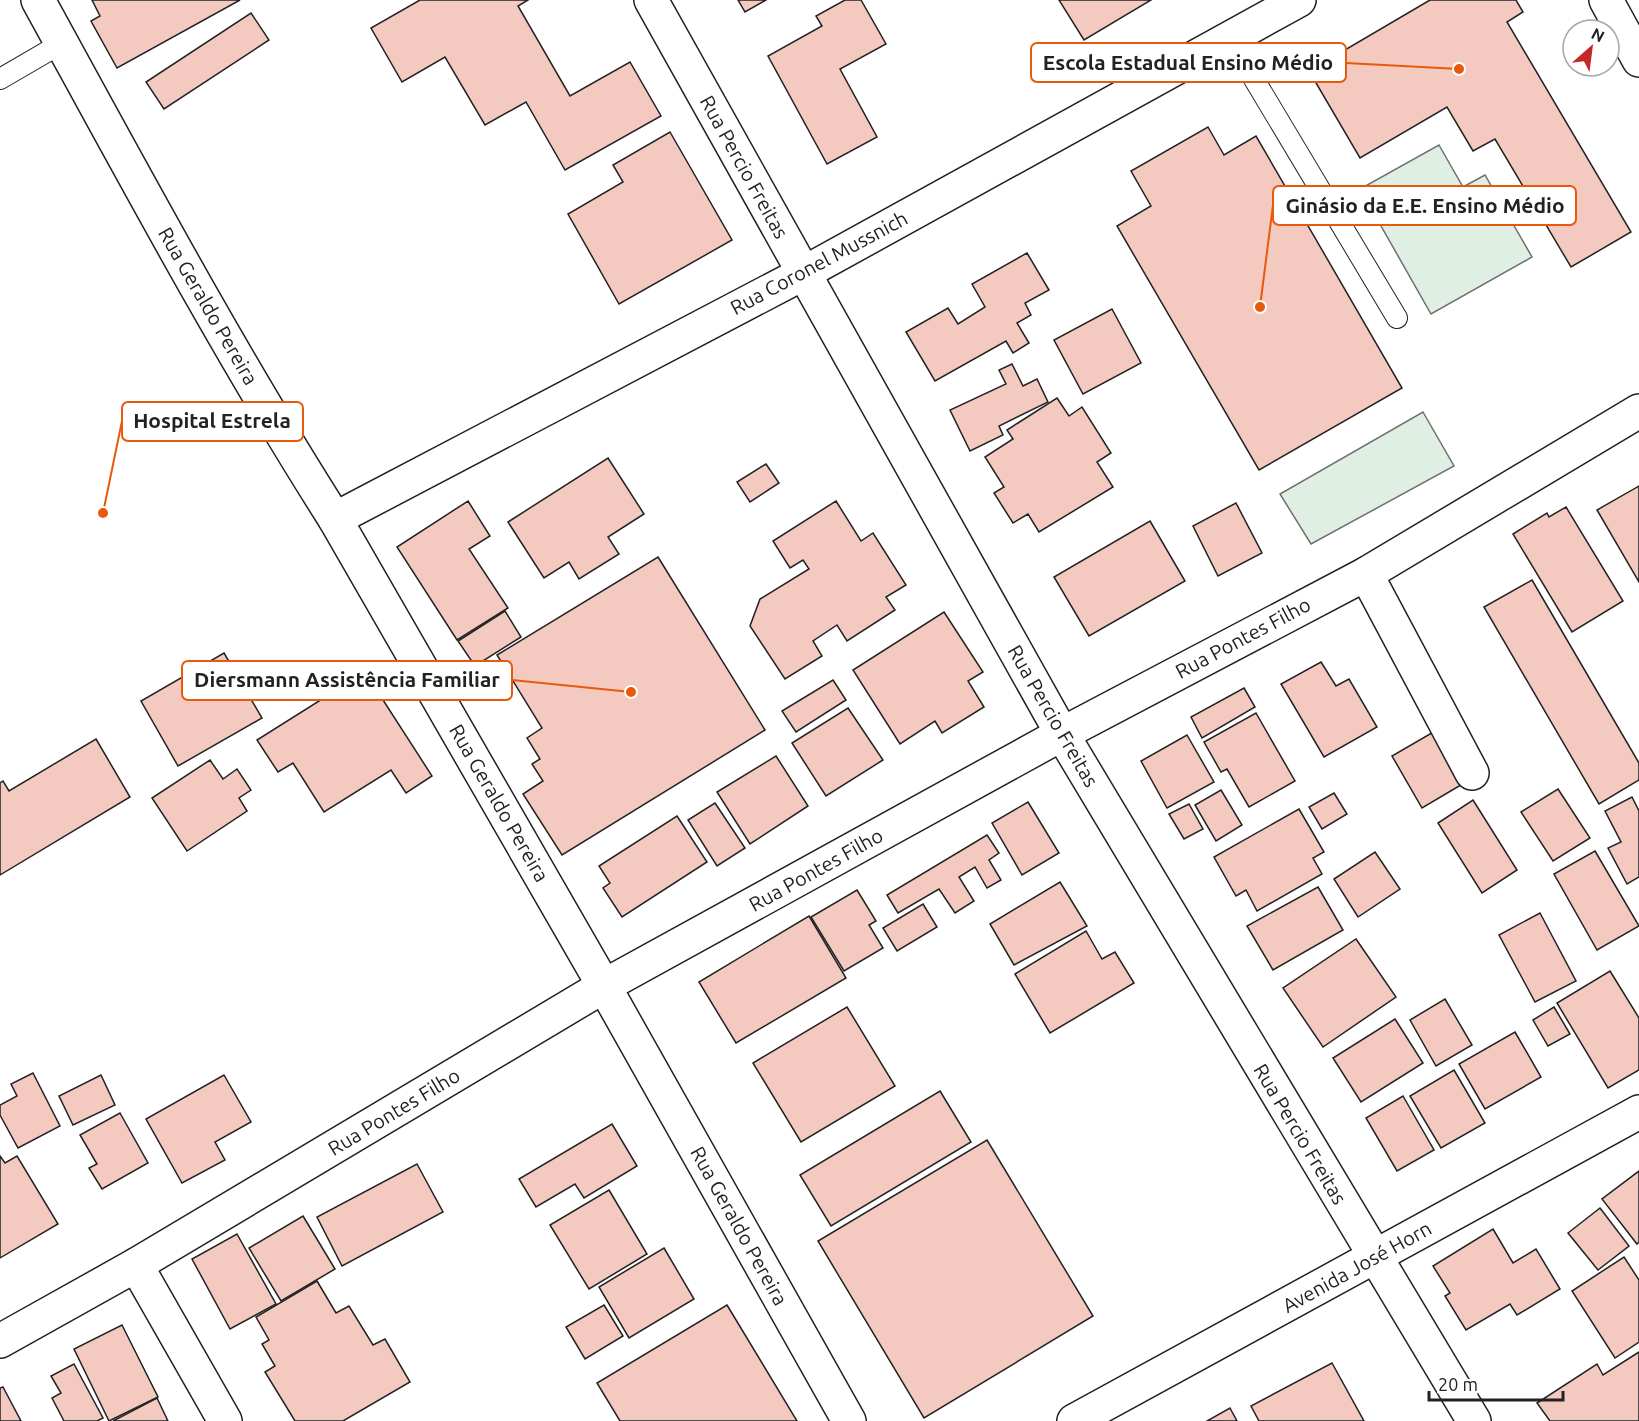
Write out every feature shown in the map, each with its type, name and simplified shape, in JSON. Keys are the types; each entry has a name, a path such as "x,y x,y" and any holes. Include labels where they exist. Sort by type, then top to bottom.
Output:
{"main road":[{"name":"Rua Geraldo Pereira","path":"38,0 163,229 335,519 604,986 849,1421"},
{"name":"Rua Percio Freitas","path":"651,0 1062,734 1374,1258 1474,1421"},
{"name":"Rua Coronel Mussnich","path":"335,519 804,273 1299,0"},
{"path":"1606,0 1639,60"},
{"name":"Rua Pontes Filho","path":"0,1341 136,1265 604,986 1062,734 1366,574 1639,411"},
{"path":"1366,574 1472,773"},
{"name":"Avenida José Horn","path":"1074,1421 1639,1112"},
{"path":"136,1265 225,1421"}],"lane":[{"path":"1230,39 1397,318"},
{"path":"0,79 62,43"}],"green space":[{"path":"1439,145 1463,187 1485,175 1532,257 1431,314 1360,189"},
{"path":"1423,412 1454,466 1311,544 1280,494"}],"building":[{"path":"92,0 240,0 117,68 91,21 100,16"},
{"path":"420,0 528,0 518,6 570,96 630,62 661,116 565,170 526,102 485,125 445,57 402,82 371,28"},
{"path":"738,0 766,0 745,12"},
{"path":"845,0 861,0 886,44 840,69 877,137 827,164 768,56 822,26 816,16"},
{"path":"1059,0 1151,0 1084,40"},
{"path":"1430,0 1516,0 1523,12 1507,22 1631,232 1571,267 1495,139 1473,151 1447,107 1360,158 1309,71"},
{"path":"251,13 269,40 164,109 146,82"},
{"path":"1208,127 1224,155 1256,136 1402,388 1259,470 1117,226 1151,206 1131,171"},
{"path":"670,132 732,240 619,304 568,214 623,182 613,165"},
{"path":"1027,253 1049,290 1025,303 1031,315 1017,323 1029,343 1013,353 1006,341 935,381 906,332 948,308 958,324 985,307 972,284"},
{"path":"1112,309 1141,363 1083,394 1054,340"},
{"path":"1012,364 1023,386 1037,379 1048,402 999,426 1003,435 970,451 950,410 1006,384 999,370"},
{"path":"1057,398 1069,416 1082,407 1111,453 1097,462 1113,487 1039,532 1028,514 1013,523 994,493 1004,487 985,457 1013,439 1007,430"},
{"path":"608,458 644,514 608,537 619,554 579,579 569,562 544,578 508,522"},
{"path":"766,464 779,483 750,502 737,482"},
{"path":"1639,486 1639,582 1597,510"},
{"path":"468,501 490,536 469,549 508,608 457,640 397,547"},
{"path":"836,501 861,541 873,533 906,585 886,597 895,610 847,641 837,625 813,641 822,656 785,679 750,626 760,599 809,569 803,560 790,568 773,541"},
{"path":"1236,503 1262,553 1218,576 1193,526"},
{"path":"1566,507 1623,601 1572,632 1513,534 1547,513 1549,517"},
{"path":"1150,521 1185,581 1089,636 1054,577"},
{"path":"658,557 765,730 562,855 523,794 543,781 532,764 540,759 527,738 542,728 497,655"},
{"path":"1532,580 1639,763 1639,780 1599,804 1484,607"},
{"path":"505,611 521,637 475,666 458,641"},
{"path":"944,612 983,672 968,681 984,707 942,733 935,721 900,744 853,670"},
{"path":"224,653 262,718 178,766 141,701"},
{"path":"1321,662 1336,686 1349,679 1377,727 1324,757 1281,684"},
{"path":"365,672 432,776 406,793 391,770 324,812 293,763 278,772 257,740"},
{"path":"833,680 846,700 796,732 782,711"},
{"path":"1244,688 1255,707 1202,738 1191,717"},
{"path":"848,708 883,760 826,796 792,743"},
{"path":"1256,713 1295,781 1249,807 1227,769 1221,772 1204,742"},
{"path":"1435,731 1466,782 1422,808 1392,756"},
{"path":"1187,735 1214,782 1167,808 1141,761"},
{"path":"96,739 130,797 0,875 0,783 3,781 9,791"},
{"path":"776,756 808,806 750,844 717,792"},
{"path":"210,760 223,779 237,769 251,790 239,798 247,811 187,851 152,798"},
{"path":"1558,789 1590,838 1553,861 1521,812"},
{"path":"1221,790 1242,825 1216,841 1195,805"},
{"path":"1334,793 1347,814 1322,829 1309,807"},
{"path":"1632,797 1639,811 1639,877 1627,884 1608,848 1621,842 1605,811"},
{"path":"1473,800 1517,870 1482,893 1438,823"},
{"path":"1028,802 1059,853 1022,875 992,823"},
{"path":"715,803 745,848 717,866 688,820"},
{"path":"1189,804 1203,829 1184,839 1169,814"},
{"path":"1299,809 1324,852 1313,858 1322,874 1257,911 1246,890 1236,896 1214,857"},
{"path":"677,816 707,862 622,917 603,888 610,883 599,866"},
{"path":"987,835 999,853 989,860 1001,880 987,888 975,867 959,877 974,901 955,913 939,889 898,913 887,895"},
{"path":"1595,851 1639,926 1597,950 1554,874"},
{"path":"1375,852 1400,889 1358,917 1334,879"},
{"path":"1060,882 1087,926 1014,965 990,924"},
{"path":"1318,887 1343,930 1273,970 1247,926"},
{"path":"857,890 876,921 869,925 883,948 844,971 811,917"},
{"path":"923,904 937,927 897,951 883,928"},
{"path":"1540,913 1576,981 1535,1002 1499,935"},
{"path":"809,916 846,978 736,1043 699,982"},
{"path":"1086,931 1102,959 1115,952 1134,983 1050,1033 1015,974"},
{"path":"1356,939 1396,997 1323,1047 1283,988"},
{"path":"1610,971 1639,1018 1639,1070 1608,1088 1557,1003"},
{"path":"1445,999 1472,1045 1436,1066 1410,1020"},
{"path":"847,1007 895,1086 801,1142 753,1063"},
{"path":"1554,1007 1570,1034 1548,1046 1533,1020"},
{"path":"1395,1019 1423,1063 1361,1102 1333,1058"},
{"path":"1515,1032 1541,1077 1485,1109 1459,1064"},
{"path":"1454,1070 1485,1123 1441,1148 1410,1096"},
{"path":"33,1073 60,1126 18,1148 0,1115 0,1105 17,1096 11,1084"},
{"path":"101,1075 115,1105 73,1125 59,1096"},
{"path":"224,1075 251,1122 215,1142 225,1160 182,1183 146,1119"},
{"path":"940,1091 971,1142 831,1226 800,1175"},
{"path":"1403,1096 1434,1150 1397,1171 1366,1118"},
{"path":"120,1113 148,1163 102,1189 89,1168 97,1164 80,1135"},
{"path":"612,1124 637,1166 584,1198 575,1184 536,1207 519,1179"},
{"path":"987,1140 1093,1316 924,1418 818,1241"},
{"path":"0,1156 5,1163 17,1156 58,1224 0,1258"},
{"path":"417,1164 443,1212 342,1266 317,1217"},
{"path":"1639,1171 1639,1242 1637,1244 1602,1199"},
{"path":"609,1190 647,1254 589,1289 550,1225"},
{"path":"1600,1208 1629,1246 1598,1270 1568,1233"},
{"path":"303,1216 335,1269 281,1301 249,1248"},
{"path":"1493,1229 1513,1263 1536,1249 1560,1289 1517,1315 1510,1304 1466,1330 1445,1296 1450,1293 1433,1266"},
{"path":"237,1234 276,1304 230,1329 192,1259"},
{"path":"664,1248 694,1299 629,1338 599,1287"},
{"path":"1624,1257 1639,1280 1639,1342 1615,1358 1572,1291"},
{"path":"317,1281 336,1313 349,1306 373,1345 385,1339 410,1382 343,1421 295,1421 265,1372 275,1366 262,1344 269,1340 256,1317"},
{"path":"604,1305 623,1336 585,1359 566,1327"},
{"path":"727,1305 797,1421 620,1421 597,1383"},
{"path":"122,1325 158,1397 109,1421 74,1349"},
{"path":"1639,1352 1639,1421 1550,1421 1537,1403 1597,1364 1603,1375"},
{"path":"1332,1363 1364,1421 1259,1421 1251,1406"},
{"path":"74,1364 103,1418 97,1421 64,1421 52,1398 61,1393 51,1376"},
{"path":"3,1387 21,1421 0,1421 0,1388"},
{"path":"157,1398 168,1421 113,1421"},
{"path":"1230,1408 1237,1421 1207,1421"}],"place":[{"name":"Escola Estadual Ensino Médio","path":"1459,69"},
{"name":"Ginásio da E.E. Ensino Médio","path":"1260,307"},
{"name":"Hospital Estrela","path":"103,513"},
{"name":"Diersmann Assistência Familiar","path":"631,692"}]}
